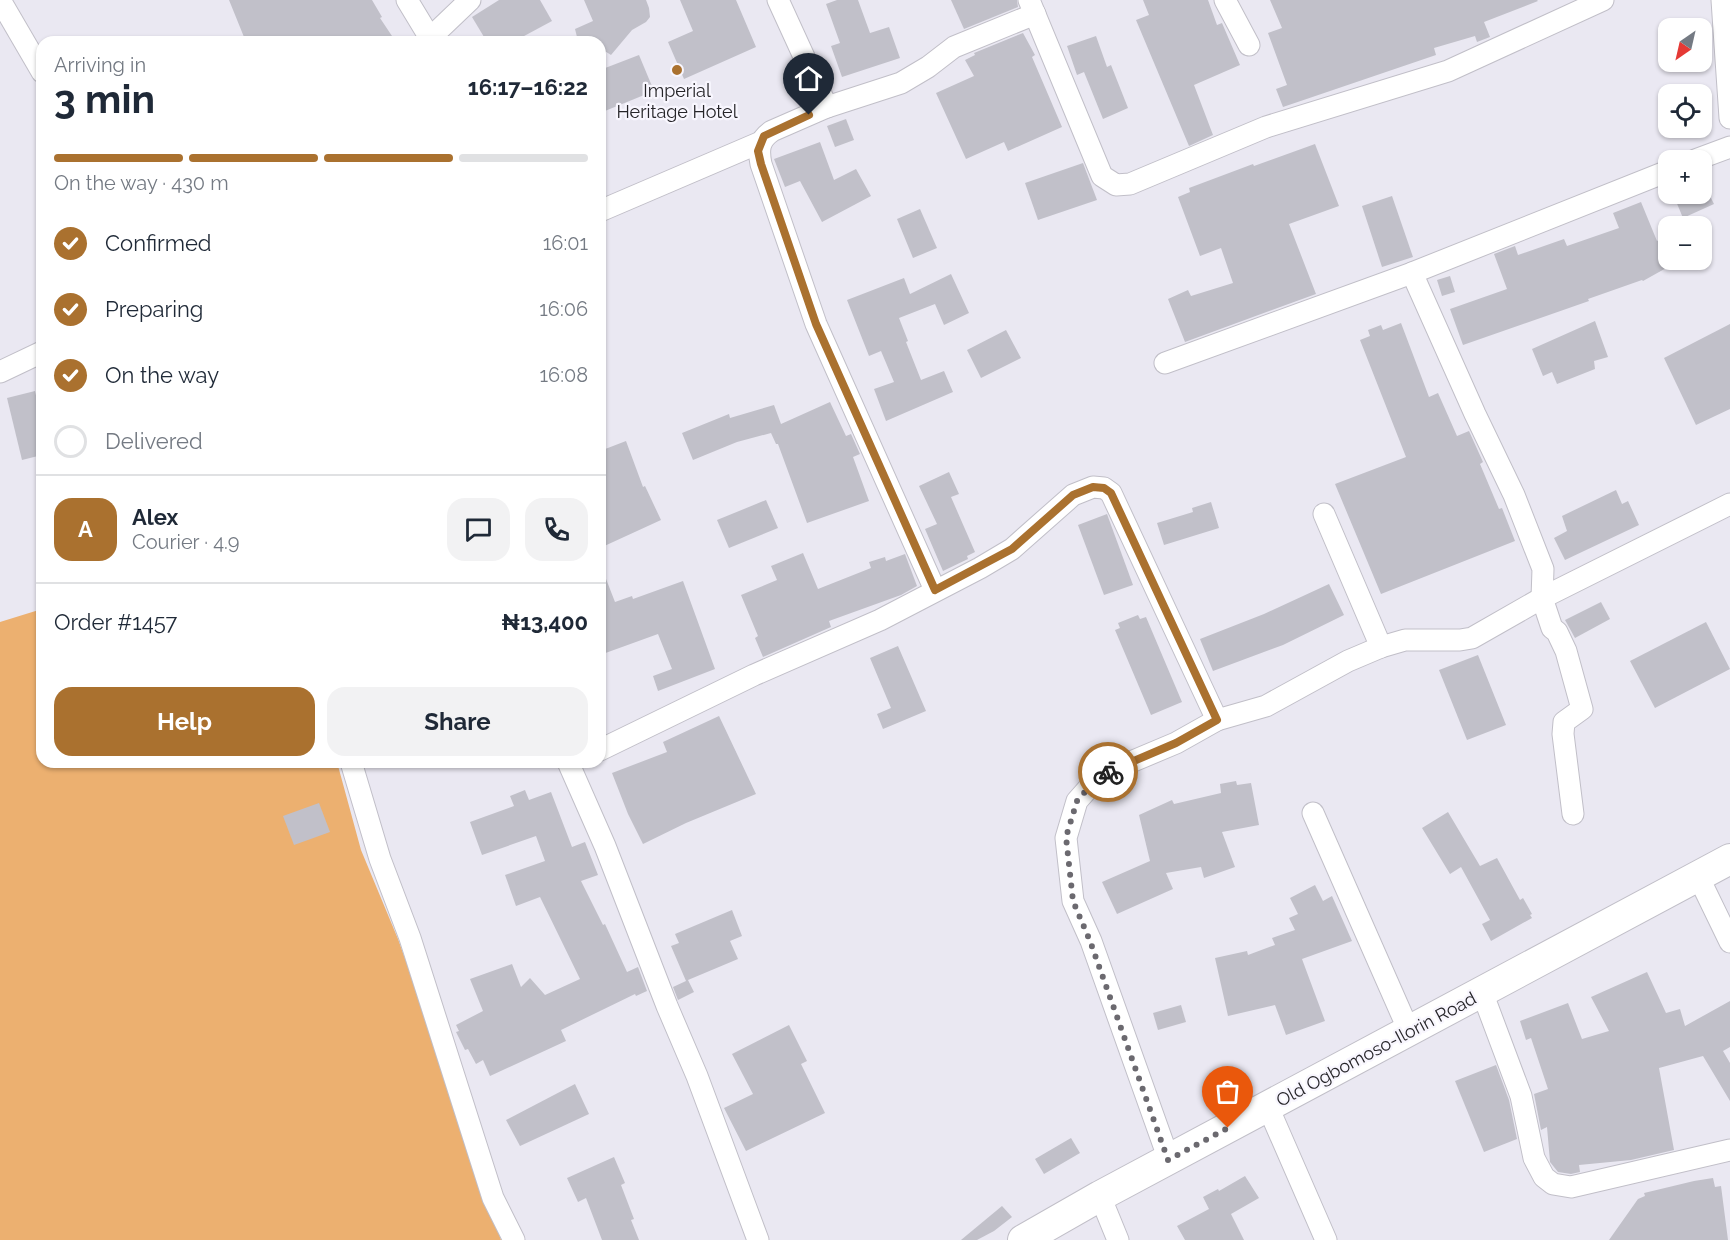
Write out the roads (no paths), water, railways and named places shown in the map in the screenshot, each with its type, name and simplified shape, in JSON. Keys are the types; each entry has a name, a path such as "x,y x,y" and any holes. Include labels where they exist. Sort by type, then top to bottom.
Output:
{"highway":[{"name":"Old Ogbomoso-Ilorin Road","path":"1023,1240 1100,1196 1730,859"}],"street":[{"path":"0,0 36,62"},
{"path":"407,0 426,36"},
{"path":"432,36 470,0"},
{"path":"777,0 827,107"},
{"path":"1225,0 1249,45"},
{"path":"935,590 816,324 761,164 758,151 764,136 827,107 901,83 928,67 954,47 1032,7 1102,176 1116,185 1130,184 1266,127 1448,71 1603,0"},
{"path":"1722,0 1730,118"},
{"path":"606,208 761,142"},
{"path":"1712,154 1730,147"},
{"path":"1165,363 1412,273 1658,175"},
{"path":"1412,273 1514,495 1543,569 1542,598 1552,628 1557,632 1566,651 1582,709 1564,722 1563,734 1573,813"},
{"path":"0,372 36,355"},
{"path":"606,747 754,675 880,620 1012,549 1073,495 1093,487 1104,488 1111,493 1217,720"},
{"path":"1168,1160 1090,941 1073,901 1066,837 1077,801 1100,775 1176,743 1217,720 1266,706 1348,661 1381,647 1405,640 1472,638 1542,598 1730,504"},
{"path":"1324,514 1381,647"},
{"path":"1543,569 1578,582"},
{"path":"353,768 380,859 410,938 493,1198 514,1240"},
{"path":"572,768 697,1076 758,1240"},
{"path":"1313,813 1409,1031"},
{"path":"1698,876 1730,942"},
{"path":"1482,992 1521,1096 1534,1158 1544,1177 1553,1184 1571,1187 1730,1150"},
{"path":"1268,1107 1326,1240"},
{"path":"1100,1196 1118,1240"}],"place":[{"name":"Imperial Heritage Hotel","path":"677,70"}]}
